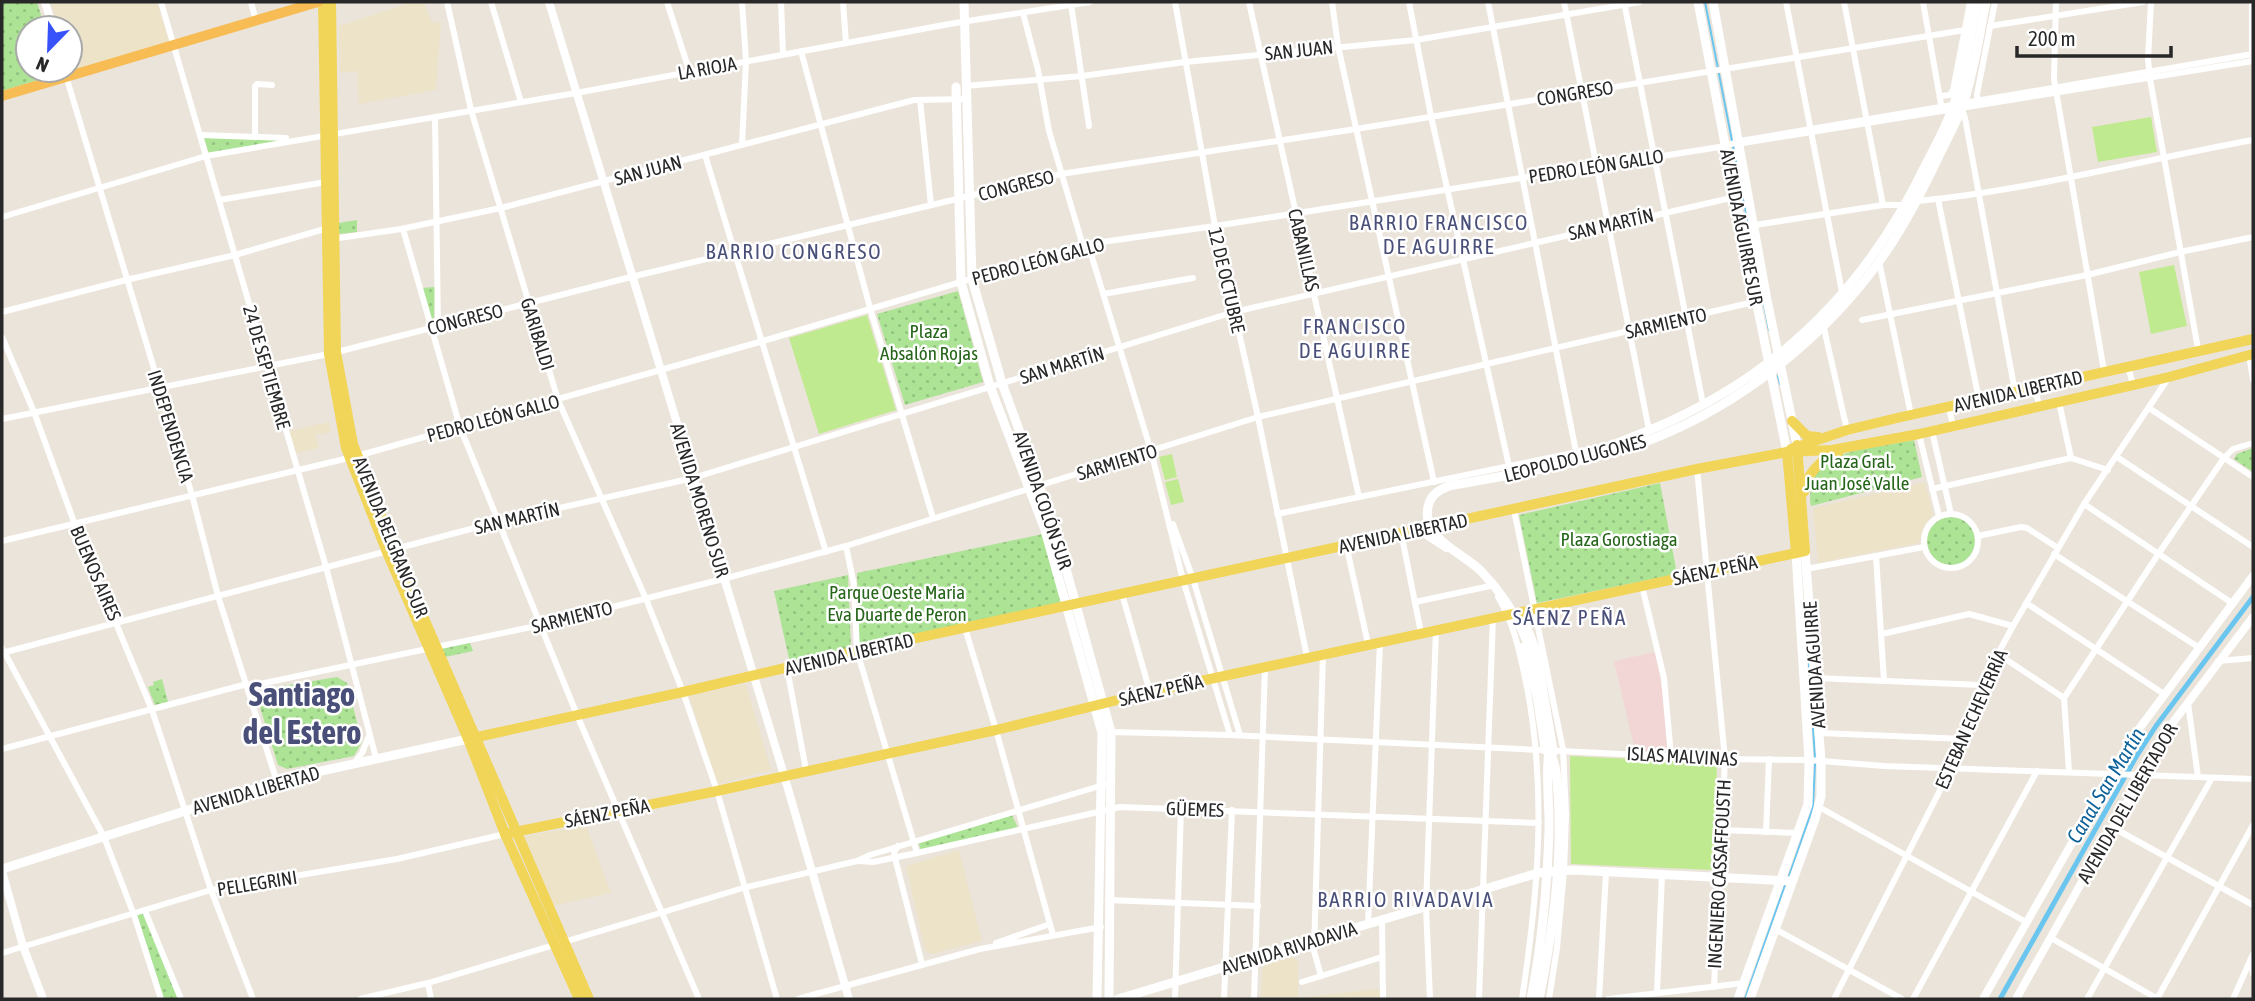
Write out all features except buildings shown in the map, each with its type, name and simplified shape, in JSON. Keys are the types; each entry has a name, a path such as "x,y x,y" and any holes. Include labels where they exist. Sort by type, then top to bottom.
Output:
{"highway":[{"path":"84,68 175,45 318,2"},
{"path":"2,96 35,84"}],"main road":[{"name":"AVENIDA BELGRANO SUR","path":"323,2 329,134 332,353 353,457 390,550 516,831 579,999"},
{"name":"AVENIDA BELGRANO SUR","path":"331,2 326,182 331,233"},
{"name":"AVENIDA COLÓN SUR","path":"964,2 961,87 956,99 961,282 990,386 1045,530 1065,607 1111,732 1105,784"},
{"name":"AVENIDA AGUIRRE SUR","path":"1698,2 1739,143"},
{"name":"AVENIDA AGUIRRE SUR","path":"1713,2 1727,145 1735,197 1762,301 1771,373 1794,450"},
{"name":"LEOPOLDO LUGONES","path":"1539,999 1548,952 1552,872 1549,818 1551,768 1546,749 1541,692 1525,638 1512,610 1492,583 1469,560 1434,534 1429,526 1427,507 1438,490 1615,451 1654,438 1709,412 1771,373 1780,359 1843,294 1875,254 1906,205 1953,107 1977,2"},
{"name":"LEOPOLDO LUGONES","path":"1557,464 1649,430 1703,404 1769,362 1780,359 1823,324 1880,261 1917,201 1953,107 1986,2"},
{"name":"AVENIDA COLÓN SUR","path":"961,87 968,99 972,279 1002,383 1040,485 1076,604 1099,705 1110,900 1109,999"},
{"path":"1739,143 1755,225 1762,301 1780,359 1792,421 1794,450"},
{"name":"AVENIDA LIBERTAD","path":"1794,450 1825,436 1847,430 2198,349 2253,339"},
{"name":"AVENIDA LIBERTAD","path":"2,870 277,782 355,762 1697,469 1794,450 1855,447 1919,434 2169,377 2251,354"},
{"path":"1792,421 1807,436 1825,436"},
{"path":"1876,423 1874,433 1881,441"},
{"path":"1802,507 1805,486 1814,471 1830,456 1855,447"},
{"name":"AVENIDA AGUIRRE","path":"1786,881 1808,804 1819,733 1806,569 1801,552 1802,507 1794,450"},
{"name":"AVENIDA AGUIRRE","path":"1786,881 1819,807 1794,450"},
{"name":"SÁENZ PEÑA","path":"516,831 716,791 996,730 1307,657 1801,552"},
{"name":"AVENIDA BELGRANO SUR","path":"472,738 505,834 589,999"},
{"name":"AVENIDA COLÓN SUR","path":"1097,999 1097,927 1105,810"},
{"name":"PELLEGRINI","path":"505,834 516,831"},
{"name":"LEOPOLDO LUGONES","path":"1531,999 1552,872"},
{"name":"AVENIDA RIVADAVIA","path":"1118,999 1482,890 1552,872 1662,874 1786,881"},
{"path":"1750,999 1775,929 1786,881"},
{"path":"1738,999 1786,881"}],"street":[{"name":"24 DE SEPTIEMBRE","path":"161,2 326,567 376,758"},
{"path":"251,2 256,21"},
{"name":"GARIBALDI","path":"447,2 471,110 558,400 603,498 683,692 716,791 776,999"},
{"path":"491,2 521,102"},
{"name":"AVENIDA MORENO SUR","path":"549,2 784,775 849,999"},
{"path":"667,2 690,70"},
{"path":"742,2 746,61 742,145"},
{"path":"781,2 783,54"},
{"path":"843,2 846,43"},
{"name":"LA RIOJA","path":"299,139 576,93 690,70 1071,3 1090,2"},
{"name":"12 DE OCTUBRE","path":"1175,2 1215,226 1258,417 1307,657"},
{"name":"CABANILLAS","path":"1249,2 1359,497"},
{"path":"1332,2 1338,46 1434,482"},
{"path":"1409,2 1431,116 1509,466"},
{"path":"1488,2 1576,452"},
{"path":"1564,2 1649,430"},
{"name":"SAN JUAN","path":"961,87 1416,40 1640,2"},
{"path":"1786,2 1843,294"},
{"path":"1844,2 1883,205"},
{"path":"1923,2 1941,96 1965,118 2015,391"},
{"path":"1941,96 1950,94 1953,90 1970,2"},
{"path":"1978,103 1995,2"},
{"path":"2056,2 2056,90 2104,371"},
{"path":"1990,26 2143,2"},
{"path":"2151,2 2149,76 2198,349"},
{"path":"2252,2 2253,58"},
{"path":"1071,3 1089,126"},
{"path":"1625,3 1703,404"},
{"path":"1023,13 1061,174 1104,294 1164,503 1218,677 1240,735"},
{"name":"CONGRESO","path":"2,419 332,353 631,277 1061,174 1965,30"},
{"path":"801,51 870,308 933,518"},
{"name":"PEDRO LEÓN GALLO","path":"2,541 353,457 763,341 1085,245 1727,145 2253,58"},
{"name":"INDEPENDENCIA","path":"69,84 192,495 218,596 277,782"},
{"path":"255,137 255,86 272,85"},
{"name":"SAN JUAN","path":"2,312 126,280 331,233 403,229 437,223 920,100 968,99"},
{"path":"920,100 931,205"},
{"path":"435,117 435,327"},
{"path":"201,135 299,139"},
{"path":"2,216 206,156 299,139"},
{"path":"1917,201 2155,161 2253,140"},
{"path":"705,155 826,552"},
{"path":"219,200 326,182"},
{"name":"SAN MARTÍN","path":"2,651 498,522 693,478 1234,312 1735,197"},
{"path":"1938,199 1979,400"},
{"path":"1755,225 1883,205 1906,205"},
{"path":"403,229 435,327 460,427 578,715 699,999"},
{"path":"1862,320 2087,275 2253,237"},
{"path":"1880,261 1911,415"},
{"path":"1104,294 1193,278"},
{"name":"SARMIENTO","path":"2,749 247,684 256,685 351,666 646,599 826,552 1258,417 1762,301"},
{"path":"1823,324 1847,430"},
{"name":"BUENOS AIRES","path":"2,337 152,710 211,890 253,999"},
{"path":"2216,346 2219,363"},
{"path":"2180,354 2185,373"},
{"path":"2251,354 2253,380"},
{"path":"2128,366 2133,385"},
{"name":"ESTEBAN ECHEVERRÍA","path":"1834,999 1966,740 1982,685 2013,626 2084,504 2169,377"},
{"path":"2035,387 2039,407"},
{"path":"2059,402 2071,458"},
{"path":"1950,407 1954,426"},
{"path":"2149,408 2253,477"},
{"path":"1932,431 1951,513"},
{"path":"1919,434 1939,516"},
{"path":"2069,772 2064,698 2224,458 2233,449 2253,443"},
{"path":"1277,514 1614,444"},
{"path":"2117,457 2253,547"},
{"path":"1932,489 2071,458 2108,470"},
{"name":"INGENIERO CASSAFFOUSTH","path":"1697,469 1725,759 1714,987"},
{"path":"2084,504 2232,603"},
{"path":"1514,510 1563,749 1566,815 1522,999"},
{"path":"1951,513 1969,520 1978,536 1978,545 1969,562 1952,569 1934,563 1924,547 1926,529 1939,516 1951,513"},
{"path":"1978,536 2027,528 2056,551 2198,647"},
{"path":"1416,529 1459,558 1490,586 1507,614 1513,628 1535,730 1546,749"},
{"path":"1401,532 1421,633"},
{"path":"1346,544 1368,644"},
{"path":"846,546 855,586 857,651 917,853"},
{"path":"1806,569 1924,547"},
{"path":"1876,556 1884,681"},
{"name":"AVENIDA DEL LIBERTADOR","path":"1983,999 2130,741 2253,576"},
{"path":"1642,585 1664,677 1671,756"},
{"path":"1415,602 1490,586"},
{"path":"1122,594 1150,692"},
{"path":"2026,603 2164,694"},
{"path":"1522,610 1538,652 1546,749 1539,823 1552,872 1557,948 1549,999"},
{"path":"1882,634 1969,614 2013,626"},
{"path":"1479,999 1493,617"},
{"name":"AVENIDA DEL LIBERTADOR","path":"2016,999 2138,775 2168,729 2253,617"},
{"path":"965,628 1053,935"},
{"path":"1430,999 1426,907 1436,629"},
{"path":"1368,924 1380,642"},
{"path":"2,651 104,837 134,915 161,999"},
{"path":"1321,976 1314,940 1323,654"},
{"path":"1998,654 2064,698"},
{"path":"2218,661 2253,658"},
{"path":"1254,999 1265,667"},
{"path":"787,668 806,770"},
{"path":"1218,677 1230,734"},
{"path":"1815,678 1982,685"},
{"path":"2188,702 2198,777"},
{"name":"ISLAS MALVINAS","path":"1111,732 1230,734 1725,759 1815,760 1951,769 2253,779"},
{"path":"1819,733 1966,740"},
{"path":"355,762 362,753 369,734"},
{"path":"1766,832 1769,759"},
{"path":"1913,999 2037,771"},
{"path":"2087,999 2213,778"},
{"name":"GÜEMES","path":"360,999 428,983 743,888 857,861 898,846 1105,784"},
{"name":"GÜEMES","path":"857,861 873,862 895,858 1120,807 1181,807 1539,823"},
{"path":"1175,999 1181,807"},
{"path":"1819,807 2026,922"},
{"path":"1224,999 1232,810"},
{"path":"2051,938 2158,999 2253,825"},
{"path":"2112,827 2253,905"},
{"path":"1721,830 1799,833"},
{"name":"PELLEGRINI","path":"2,953 211,890 397,859 505,834"},
{"path":"898,846 894,852 895,858 922,964"},
{"path":"2,870 23,946 43,999"},
{"path":"1599,999 1606,872"},
{"path":"1657,993 1662,874"},
{"path":"1099,900 1258,906"},
{"path":"145,911 181,999"},
{"path":"1382,920 1382,999"},
{"path":"980,949 1050,924"},
{"path":"798,999 980,949 1109,926"},
{"path":"1775,929 1902,999"},
{"path":"1302,982 1382,957"},
{"path":"2252,957 2253,974"},
{"path":"2233,999 2252,957"},
{"path":"428,983 431,999"},
{"path":"1608,999 1744,983"}],"shaded area":[{"path":"51,2 157,2 169,42 84,67 84,14 55,14"},
{"path":"412,2 424,2 432,23 441,22 436,90 359,104 357,71 340,73 339,26"},
{"path":"329,422 331,432 316,435 319,448 296,453 289,431"},
{"path":"1925,482 1933,514 1924,526 1919,543 1818,563 1813,508"},
{"path":"1655,652 1669,750 1635,751 1614,661"},
{"path":"746,684 771,770 717,784 689,695"},
{"path":"586,825 611,893 552,906 522,837"},
{"path":"959,850 982,941 931,954 925,950 906,866"},
{"path":"1292,957 1298,961 1298,998 1377,989 1380,990 1380,999 1261,999 1262,969 1266,964"}],"green space":[{"path":"2,2 37,2 41,14 14,14 14,84 25,84 2,91"},
{"path":"2151,117 2157,152 2098,162 2092,127"},
{"path":"204,138 279,139 279,141 209,154"},
{"path":"357,220 357,232 339,234 339,223"},
{"path":"2174,265 2187,326 2151,334 2139,272"},
{"path":"435,287 434,323 432,323 421,288"},
{"name":"Plaza Absalón Rojas","path":"958,291 983,382 905,405 877,314"},
{"path":"867,315 896,410 819,434 789,338"},
{"name":"Plaza Gral. Juan José Valle","path":"1914,440 1922,477 1811,506 1813,482 1827,461 1856,451"},
{"path":"2253,448 2253,472 2234,459 2237,454"},
{"path":"1172,454 1177,477 1165,480 1159,457"},
{"path":"1178,479 1184,502 1171,505 1165,482"},
{"name":"Plaza Gorostiaga","path":"1660,483 1677,574 1537,603 1519,515"},
{"path":"1951,517 1968,524 1975,541 1968,558 1951,565 1934,558 1927,541 1934,524"},
{"name":"Parque Oeste Maria Eva Duarte de Peron","path":"1043,534 1063,605 859,649 857,573"},
{"path":"848,575 851,648 790,663 774,591"},
{"path":"469,640 473,651 445,657 440,647"},
{"path":"337,677 347,683 362,742 354,756 287,769 278,765 258,701 264,689"},
{"path":"162,679 168,702 155,705 148,687"},
{"path":"1570,756 1717,763 1714,870 1571,864"},
{"path":"1012,815 1018,828 922,850 920,848 919,843"},
{"path":"147,912 178,999 161,999 136,915"}],"waterway":[{"path":"1705,2 1732,141"},
{"path":"1733,146 1769,330"},
{"path":"1778,376 1780,384"},
{"name":"Canal San Martín","path":"2000,999 2136,757 2156,726 2253,597"},
{"path":"1805,603 1815,758"},
{"path":"1789,876 1813,807 1815,764"},
{"path":"1745,999 1785,885"}],"district":[{"name":"BARRIO FRANCISCO DE AGUIRRE","path":"1439,234"},
{"name":"BARRIO CONGRESO","path":"794,251"},
{"name":"FRANCISCO DE AGUIRRE","path":"1355,338"},
{"name":"SÁENZ PEÑA","path":"1570,617"},
{"name":"Santiago del Estero","path":"302,713"},
{"name":"BARRIO RIVADAVIA","path":"1406,899"}]}
